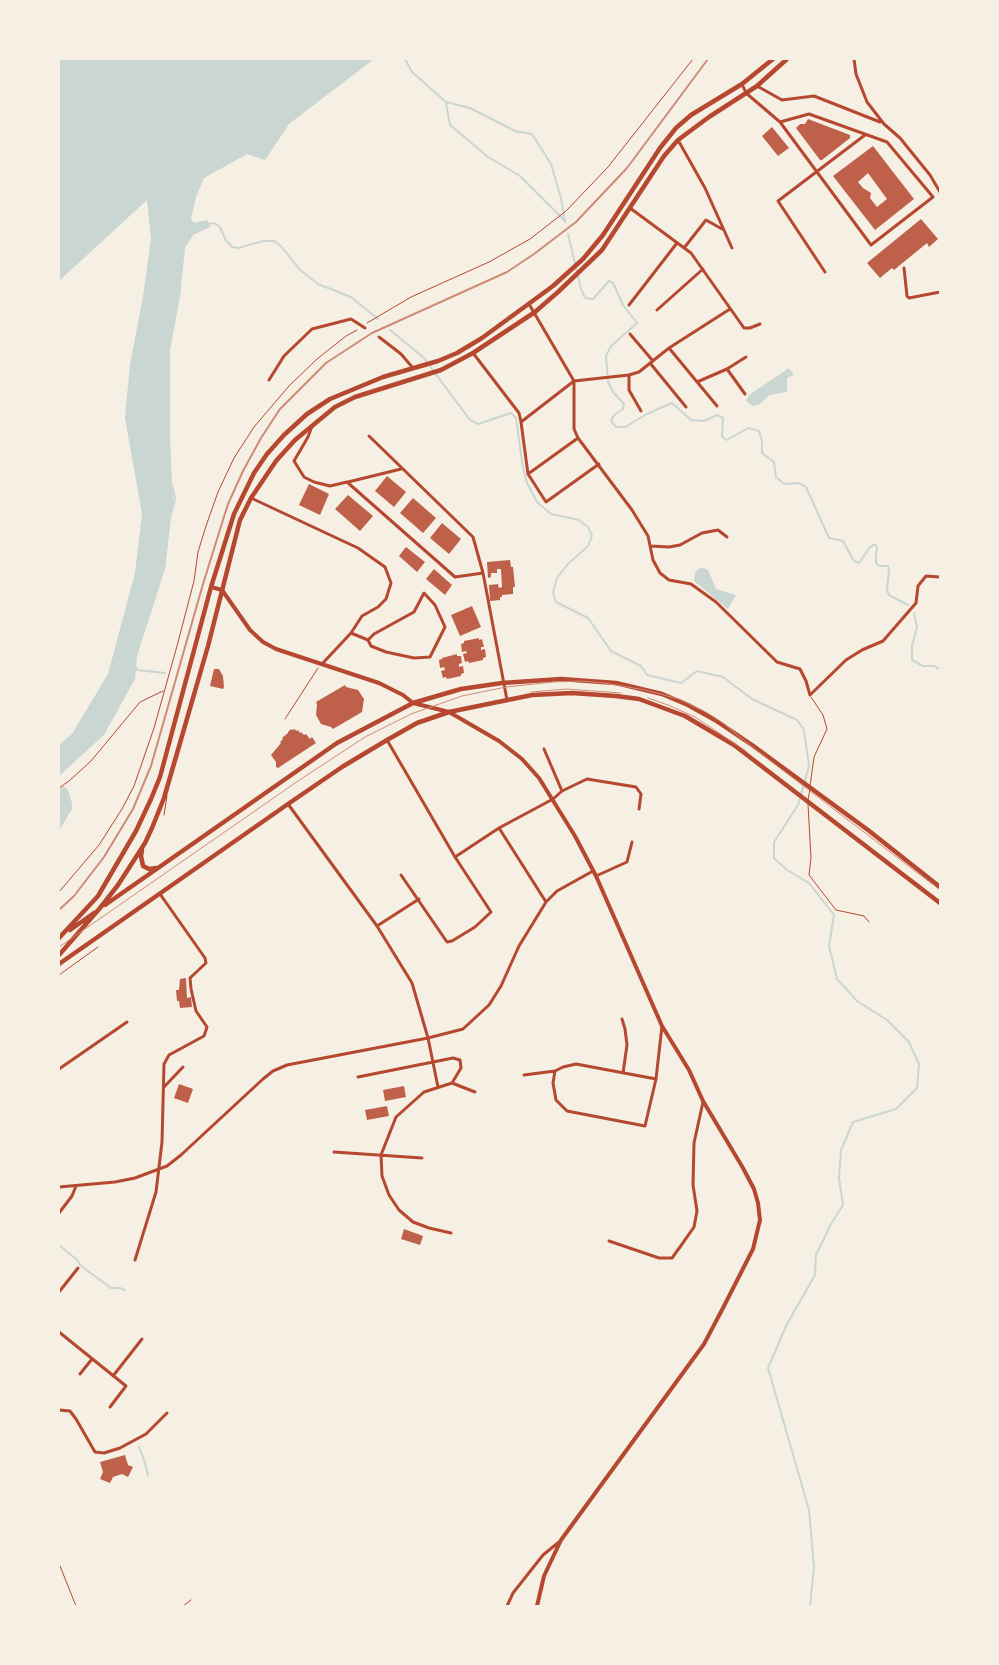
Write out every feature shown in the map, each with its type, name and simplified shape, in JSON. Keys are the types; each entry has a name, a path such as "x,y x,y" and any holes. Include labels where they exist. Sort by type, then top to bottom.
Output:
{"main road":[{"path":"61,937 98,896 136,831 152,799 160,777 211,587 234,514 243,494 263,460 284,435 307,414 330,399 374,380 438,361 466,348 553,286 583,260 603,235 660,148 676,128 691,115 742,84 774,59"},
{"path":"163,865 149,869 143,866 140,856 169,781 240,520 251,498 276,461 312,426 335,407 355,397 441,370 473,353 535,312 602,250 664,156 678,140 757,86 787,59"},
{"path":"61,937 337,743 413,703 461,689 502,683 561,679 616,683 662,694 688,705 715,720 818,793 940,887"},
{"path":"59,964 288,804 386,740 417,723 449,712 506,700 532,695 572,692 639,699 685,716 707,728 734,746 940,903"},
{"path":"59,955 100,908 145,843"}],"street":[{"path":"854,59 856,74 867,102 884,124 900,138 930,175 940,192"},
{"path":"742,84 746,93 780,122 871,245 933,197 887,142 808,114 780,122"},
{"path":"757,86 782,100 814,96 880,122"},
{"path":"825,272 778,201 866,134"},
{"path":"678,140 704,188 732,248"},
{"path":"630,208 691,253 744,328 760,324"},
{"path":"684,248 706,220 723,230"},
{"path":"630,305 677,243"},
{"path":"904,268 907,296 909,298 940,292"},
{"path":"657,310 703,269"},
{"path":"529,304 574,382 574,429 578,438 632,510 648,536 653,560 660,573 669,580 691,584 716,602 777,662 800,669 810,695 846,660 862,650 883,641 916,603 918,586 926,576 940,577"},
{"path":"521,422 574,382 615,376 629,376 639,372 669,348 730,309"},
{"path":"269,380 284,356 312,329 351,319 364,327"},
{"path":"630,334 686,407"},
{"path":"379,337 401,354 413,369"},
{"path":"669,348 718,406"},
{"path":"473,353 519,413 528,474 546,502 599,464"},
{"path":"697,382 726,369 746,357"},
{"path":"726,369 745,394"},
{"path":"629,376 629,390 641,411"},
{"path":"312,426 294,461 296,468 304,477 314,482 330,486 401,469"},
{"path":"369,436 473,537 483,573 506,700"},
{"path":"528,474 578,438"},
{"path":"347,482 456,576 483,573"},
{"path":"251,498 358,548 385,567 390,583 386,599 378,607 362,616 351,634 322,664"},
{"path":"650,546 669,548 680,545 702,532 718,530 727,537"},
{"path":"211,587 222,590 250,630 263,642 276,649 379,683 403,695 413,703 449,712 499,741 522,758 539,778 575,836 596,876 662,1026 689,1070 704,1101 754,1189 760,1220 754,1249 704,1344 561,1540 544,1576 537,1606"},
{"path":"351,634 368,640 371,646 386,652 414,658 430,657 445,628 436,605 424,593 414,612 374,634 368,640"},
{"path":"386,740 455,857 491,912 476,928 447,942 401,875"},
{"path":"544,749 562,791"},
{"path":"455,857 499,828 553,800 562,791 587,778 636,786 641,794 639,809"},
{"path":"288,804 377,926 412,983 428,1038 438,1087"},
{"path":"499,828 546,902"},
{"path":"596,876 628,862 632,842"},
{"path":"59,1188 115,1182 167,1166 273,1071 287,1064 428,1038 463,1029 488,1005 501,986 519,946 546,902 557,891 593,871"},
{"path":"135,1260 156,1192 162,1142 164,1064 169,1055 204,1036 207,1027 196,1011 190,989 190,978 206,963 205,958 160,894"},
{"path":"377,926 418,899"},
{"path":"622,1019 627,1044 623,1073"},
{"path":"59,1069 127,1022"},
{"path":"555,1071 556,1100 567,1111 644,1126 656,1079 662,1026"},
{"path":"358,1077 453,1058 460,1060 462,1068 452,1083"},
{"path":"524,1076 555,1071 576,1064 656,1079"},
{"path":"164,1087 183,1068"},
{"path":"451,1233 414,1222 399,1210 389,1195 382,1176 381,1155 396,1117 424,1092 452,1083 475,1092"},
{"path":"609,1241 659,1258 672,1258 694,1228 696,1211 693,1185 694,1144 704,1101"},
{"path":"334,1152 422,1158"},
{"path":"59,1213 72,1196 76,1186"},
{"path":"59,1292 78,1268"},
{"path":"59,1332 126,1386 110,1407"},
{"path":"113,1376 142,1339"},
{"path":"80,1374 92,1360"},
{"path":"59,1410 70,1411 95,1452 104,1453 120,1448 146,1434 167,1413"},
{"path":"507,1606 513,1593 543,1555 561,1540"}],"lane":[{"path":"810,695 823,715 827,729 814,757 811,777 807,811 811,858 808,874 836,910 864,916 869,922"},
{"path":"164,815 169,781"},
{"path":"59,975 98,947"},
{"path":"60,1566 76,1606"},
{"path":"183,1606 192,1600"}],"path":[{"path":"369,322 411,297 489,262 530,239 555,220 608,167 694,59"},
{"path":"59,892 99,845 134,786 143,763 164,691 194,581 198,552 206,526 218,492 239,450 254,427 289,386 317,359 346,336 364,327"},
{"path":"285,718 322,664"},
{"path":"59,788 91,761 140,702 164,691"}],"shaded area":[{"path":"59,59 374,59 289,124 265,160 247,154 204,178 196,197 191,219 194,223 207,220 210,227 193,235 185,248 180,297 170,350 170,436 173,502 165,569 137,656 135,679 104,735 59,776 59,745 72,734 108,674 135,573 142,514 125,418 130,364 143,297 151,239 147,200 59,281"},
{"path":"789,368 794,375 787,378 787,392 769,395 759,405 753,406 746,401 749,395"},
{"path":"698,569 708,570 716,589 736,595 728,609 694,581 695,573"},
{"path":"63,786 68,790 72,809 59,831 59,789"}],"building":[{"path":"808,119 850,135 850,138 820,160 796,128 800,124 805,124"},
{"path":"772,127 789,148 778,156 762,136"},
{"path":"873,146 914,199 875,230 833,176","holes":["868,173 887,199 877,207 870,198 871,193 858,182"]},
{"path":"921,219 938,239 929,247 927,243 894,270 892,268 880,278 867,263"},
{"path":"387,476 406,492 394,507 375,491"},
{"path":"309,484 329,494 320,515 299,505"},
{"path":"348,495 373,516 360,531 335,509"},
{"path":"413,498 436,518 423,533 400,513"},
{"path":"442,523 461,539 449,554 430,538"},
{"path":"406,547 425,562 417,572 399,556"},
{"path":"510,560 511,567 513,567 515,587 513,587 513,594 502,595 500,600 490,601 489,585 498,584 499,588 502,587 501,569 497,569 497,573 491,573 491,577 488,578 487,562"},
{"path":"434,569 452,585 445,595 426,579"},
{"path":"472,606 481,627 460,636 451,615"},
{"path":"479,638 479,640 482,639 484,647 481,647 481,650 485,649 486,657 483,660 465,662 463,654 467,653 466,651 462,652 461,644 464,641"},
{"path":"457,654 457,656 461,656 462,663 459,664 459,667 463,666 464,673 461,676 443,678 441,671 445,670 444,667 440,668 439,660"},
{"path":"214,669 219,669 223,676 223,689 210,686"},
{"path":"345,685 346,687 358,690 364,699 362,712 333,729 321,724 316,715 316,702"},
{"path":"291,729 298,730 304,735 306,734 310,739 312,737 316,743 278,768 271,755 281,743 282,738"},
{"path":"186,978 187,998 191,997 192,1007 180,1008 176,990 179,990 180,979"},
{"path":"179,1084 193,1089 188,1103 174,1098"},
{"path":"404,1086 406,1097 385,1101 383,1090"},
{"path":"387,1106 389,1116 367,1120 365,1110"},
{"path":"404,1229 423,1236 420,1245 401,1239"},
{"path":"125,1455 128,1465 133,1467 128,1477 122,1474 113,1477 110,1483 100,1479 103,1472 100,1462"}],"waterway":[{"path":"405,59 412,72 446,102 470,108 515,131 532,134 551,164 561,198 565,222"},
{"path":"446,103 450,125 488,157 520,176 565,221"},
{"path":"208,224 214,223 220,227 225,239 232,247 238,248 263,241 274,241 281,246 300,270 318,284 351,297 378,319"},
{"path":"568,234 581,289 585,298 593,299 609,281 613,283 623,305 637,323 611,346 606,356 608,382 614,393 624,404 623,409 614,415 611,421 616,427 625,427 647,414 672,403 691,420 704,421 717,415 723,418 722,437 727,440 748,428 759,431 762,441 762,453 774,462 776,477 784,484 799,483 806,487 829,538 843,541 854,561 859,563 870,547 876,545 876,563 879,566 888,566 887,590 889,595 908,605"},
{"path":"390,330 424,358 470,420 478,424 511,413 516,418 527,483 537,502 551,514 579,520 588,527 592,536 588,546 567,565 557,578 553,593 556,602 588,618 611,651 641,666 647,675 681,683 697,671 723,677 752,699 797,720 804,730 809,766 798,805 774,842 774,858 787,870 809,883 834,915 829,946 837,979 857,1001 887,1020 909,1042 919,1064 917,1088 896,1109 853,1122 841,1150 839,1178 843,1205 831,1224 816,1255 815,1275 787,1324 768,1368 809,1510 814,1567 810,1606"},
{"path":"171,514 175,499 172,486"},
{"path":"914,613 917,627 912,646 912,660 923,666 934,666 940,669"},
{"path":"135,665 137,670 165,673"},
{"path":"59,1245 77,1260 81,1266 111,1288 125,1290"},
{"path":"139,1447 148,1475"}],"tram line":[{"path":"59,947 298,781 365,737 411,714 462,696 506,687 554,682 604,683 645,690 679,699 706,712 723,723 940,890"},
{"path":"531,692 567,689 621,693"},
{"path":"648,698 695,717 746,751"}],"railway":[{"path":"59,910 74,896 104,857 133,809 151,766 228,504 261,438 280,409 326,363 372,333 507,272 576,222 627,168 708,59"}]}
